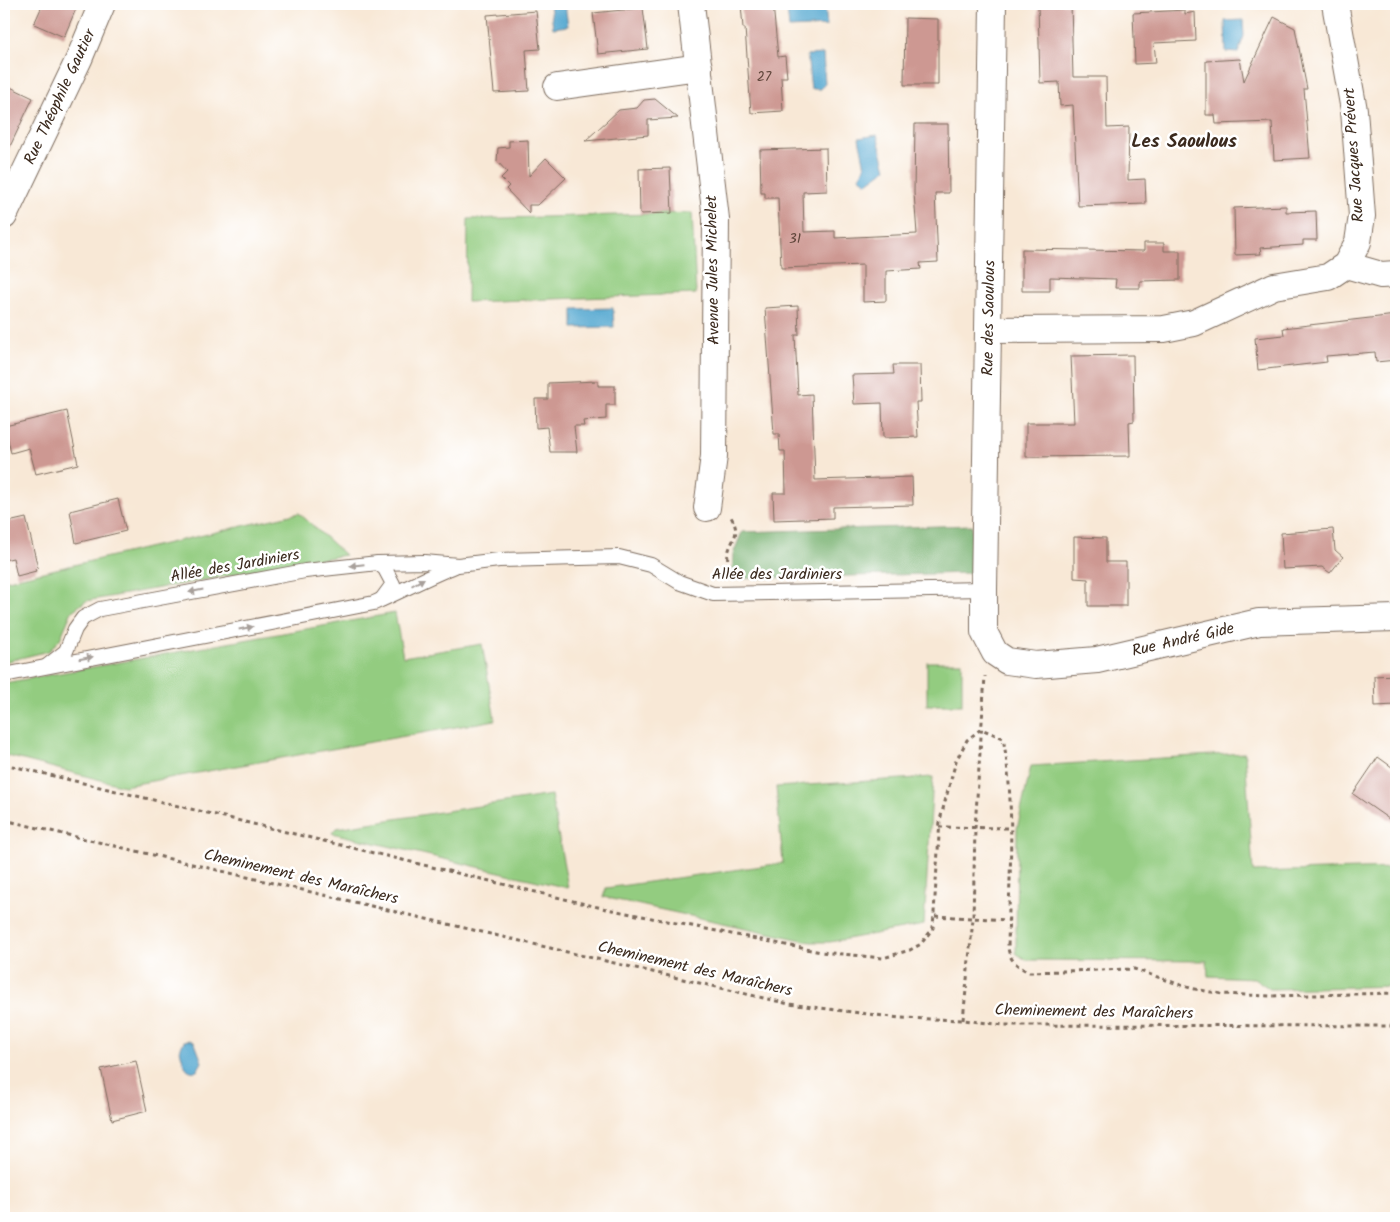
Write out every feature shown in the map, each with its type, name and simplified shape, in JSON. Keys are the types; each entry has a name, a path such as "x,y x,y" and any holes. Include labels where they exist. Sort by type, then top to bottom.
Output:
{"street":[{"name":"Rue Théophile Gautier","path":"4,216 79,59 102,4"},
{"name":"Avenue Jules Michelet","path":"691,4 716,220 714,456 719,512"},
{"name":"Rue des Saoulous","path":"990,642 984,589 993,4"},
{"name":"Rue Jacques Prévert","path":"1335,4 1354,110 1362,216 1358,242 1346,265"},
{"path":"557,88 699,67"},
{"path":"989,330 1164,329 1194,322 1274,286 1328,277 1346,265 1381,275 1396,274"},
{"name":"Rue André Gide","path":"990,642 1007,661 1036,665 1098,660 1259,622 1396,618"}],"lane":[{"name":"Allée des Jardiniers","path":"47,666 66,651 75,629 83,618 100,609 305,571 378,563 424,562 458,565 499,560 619,557 651,565 679,582 713,594 984,589"},
{"path":"378,563 385,569 393,584 382,600"},
{"name":"Allée des Jardiniers","path":"4,675 382,600 400,593 423,579 458,565"}],"path":[{"path":"719,512 736,525 736,540 728,554 727,594"},
{"path":"963,1020 973,918 975,828 984,679 990,642"},
{"path":"4,764 602,908 821,952 883,958 910,950 921,944 933,928 939,827 956,761 967,740 981,729"},
{"path":"981,729 1003,738 1007,762 1010,958 1018,967 1029,972 1134,969 1190,988 1222,994 1270,996 1396,993"},
{"name":"Cheminement des Maraîchers","path":"4,820 789,1004 899,1018 963,1020 1004,1025 1396,1026"},
{"path":"939,827 1009,828"},
{"path":"935,916 1008,920"}],"green space":[{"path":"692,213 696,294 467,302 468,219"},
{"path":"299,513 345,555 86,601 72,611 60,639 49,651 4,662 4,581"},
{"path":"972,525 971,573 732,579 733,554 742,532"},
{"path":"395,613 403,657 482,644 495,720 124,786 4,755 4,683"},
{"path":"927,662 962,662 962,705 927,705"},
{"path":"1245,753 1253,872 1396,868 1396,986 1270,989 1254,978 1208,976 1207,961 1026,960 1016,953 1017,829 1031,766"},
{"path":"933,777 924,925 830,942 811,942 603,897 606,888 783,863 776,787"},
{"path":"551,795 568,888 332,833 336,828"}],"water":[{"path":"550,4 565,4 568,26 553,28"},
{"path":"792,4 798,4 801,8 825,5 827,26 789,28 787,8"},
{"path":"1243,20 1244,36 1238,53 1226,52 1225,21"},
{"path":"823,54 825,83 821,89 811,89 807,55"},
{"path":"877,135 886,169 867,183 859,177 865,167 859,138"},
{"path":"613,308 614,327 573,328 573,309"},
{"path":"190,1040 195,1043 202,1062 197,1071 187,1068 183,1062 180,1050 184,1041"}],"building":[{"path":"43,4 78,4 64,37 34,24"},
{"path":"741,4 773,4 778,57 785,56 787,77 781,77 783,111 751,113 745,28 743,28"},
{"path":"1038,4 1071,4 1073,77 1106,77 1107,128 1129,127 1128,180 1145,179 1146,204 1078,206 1073,105 1060,106 1059,82 1040,83"},
{"path":"643,8 648,49 598,54 593,13"},
{"path":"1185,10 1185,14 1195,12 1196,41 1154,43 1156,63 1135,64 1133,13"},
{"path":"536,11 540,49 526,50 529,91 494,93 487,15"},
{"path":"1274,17 1295,28 1307,89 1304,89 1310,158 1274,160 1272,122 1216,124 1215,115 1206,115 1206,61 1240,59 1244,81"},
{"path":"905,18 938,19 938,85 904,85"},
{"path":"4,84 33,98 4,159"},
{"path":"655,99 678,118 648,120 648,135 585,141 619,110 637,108 644,100"},
{"path":"915,124 948,124 949,193 935,193 938,262 920,263 921,269 886,271 886,301 863,302 863,265 781,268 778,198 765,198 765,193 761,193 760,150 826,148 827,191 803,192 804,232 835,231 835,238 917,234 914,193"},
{"path":"528,140 529,176 546,158 566,178 538,205 529,205 529,213 506,189 509,186 501,178 507,172 497,161 498,148 509,147 509,141"},
{"path":"670,168 672,213 640,214 639,169"},
{"path":"1286,206 1286,212 1316,211 1317,240 1303,240 1303,245 1260,248 1261,254 1235,255 1234,208"},
{"path":"1144,243 1164,243 1164,251 1180,251 1180,280 1140,281 1140,288 1115,288 1116,279 1050,277 1050,291 1022,291 1022,249 1144,251"},
{"path":"798,306 799,335 795,335 798,395 812,394 815,480 912,477 913,505 833,507 833,518 774,520 773,493 786,493 785,451 780,451 779,434 774,434 765,308"},
{"path":"1396,315 1396,360 1376,362 1375,352 1326,356 1327,362 1258,370 1255,338 1284,335 1283,328"},
{"path":"1133,355 1134,421 1129,422 1130,456 1026,457 1026,423 1074,423 1071,356"},
{"path":"893,365 920,365 921,402 916,402 918,437 883,438 882,403 854,404 852,375 894,374"},
{"path":"598,381 598,386 615,386 615,405 606,405 606,419 583,421 584,426 574,426 577,452 550,452 547,427 536,428 535,399 548,399 548,383"},
{"path":"67,411 78,464 36,474 29,448 11,453 5,426"},
{"path":"118,499 126,531 76,543 70,511"},
{"path":"26,518 38,568 35,569 36,571 17,576 13,558 4,560 4,523"},
{"path":"1333,529 1335,550 1343,557 1330,573 1322,567 1283,569 1281,533"},
{"path":"1074,537 1106,538 1106,562 1126,562 1126,606 1088,606 1088,579 1074,578"},
{"path":"1396,675 1396,705 1375,706 1374,676"},
{"path":"1378,757 1396,770 1396,824 1353,794"},
{"path":"136,1061 147,1111 112,1120 101,1069"}],"district":[{"name":"Les Saoulous","path":"1184,142"}]}
